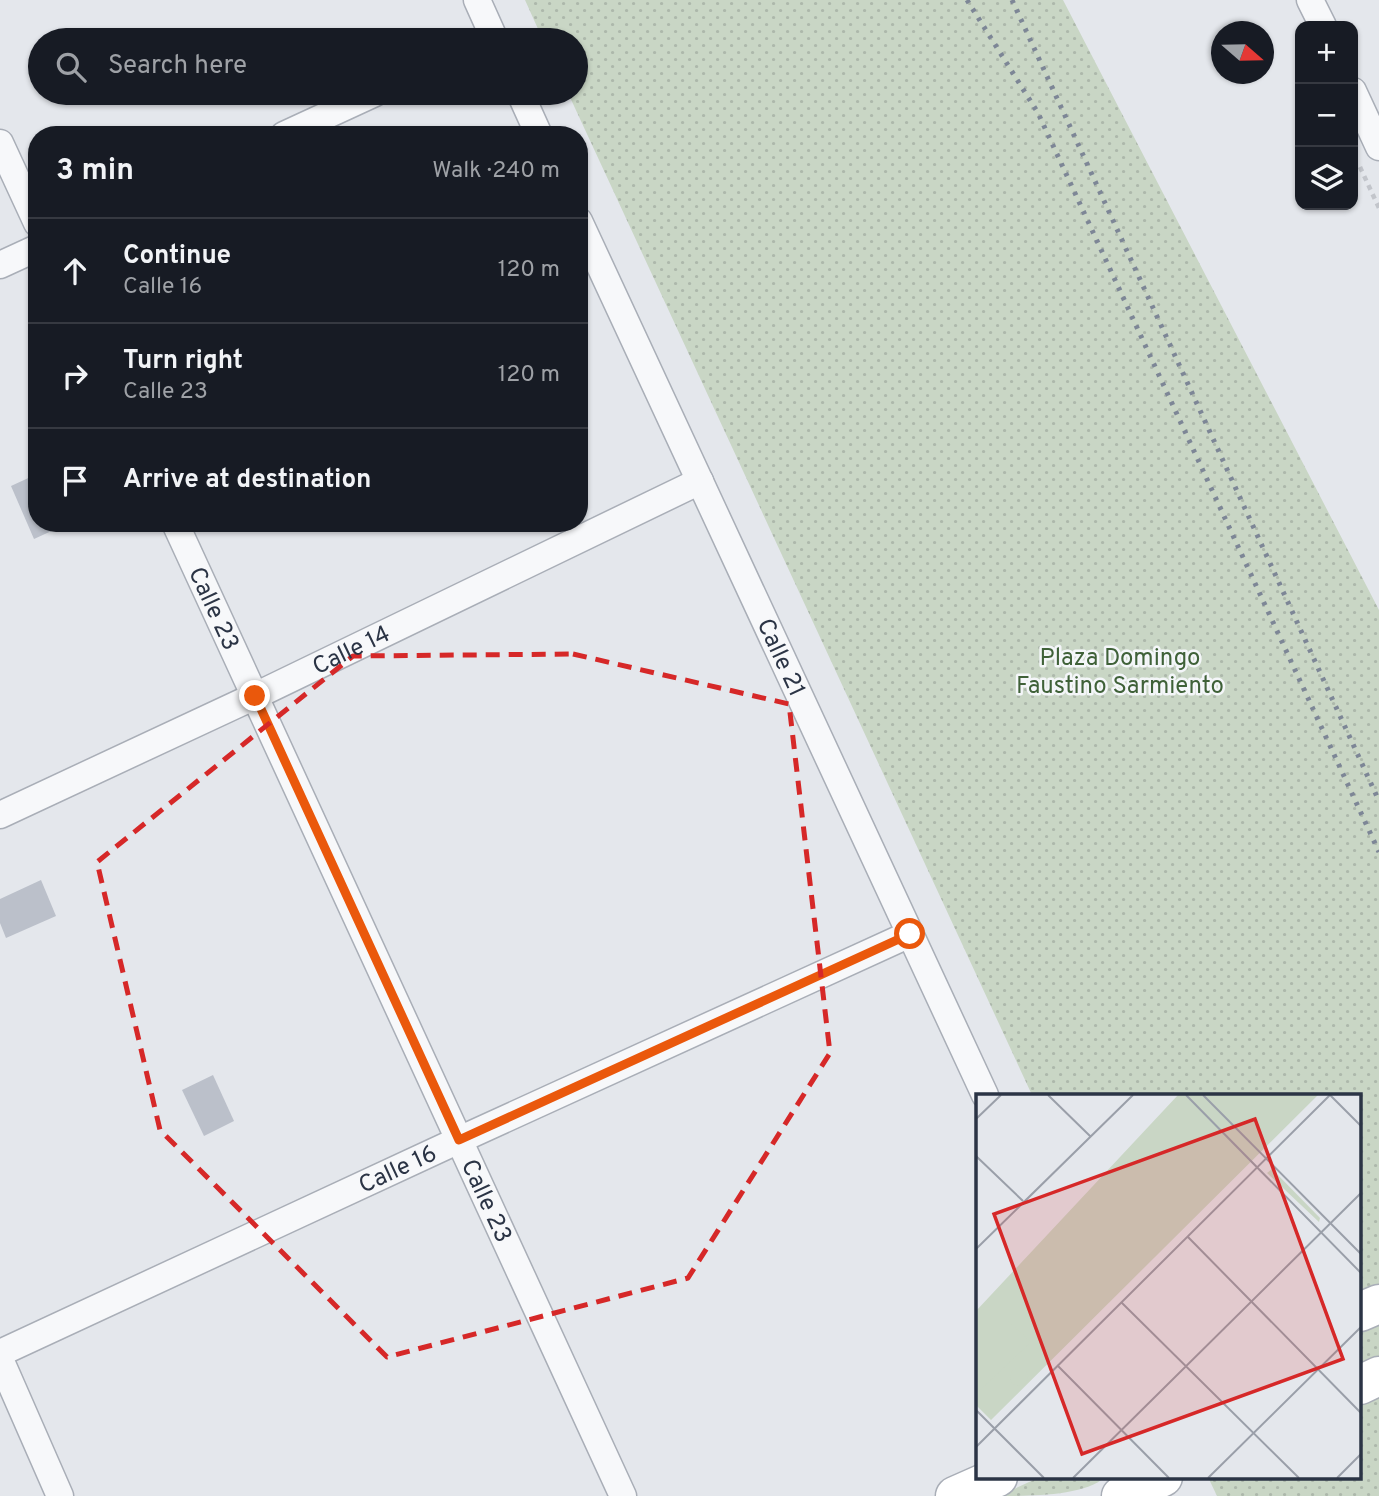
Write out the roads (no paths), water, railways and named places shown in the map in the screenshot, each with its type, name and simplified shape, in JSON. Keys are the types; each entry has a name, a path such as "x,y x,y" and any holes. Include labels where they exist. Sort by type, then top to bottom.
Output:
{"main road":[{"path":"1362,1311 1379,1304"},
{"path":"1362,1384 1379,1376"},
{"path":"956,1496 996,1478"},
{"path":"1121,1496 1160,1478"}],"street":[{"path":"477,0 488,28"},
{"path":"1310,0 1320,21"},
{"path":"304,126 350,105"},
{"path":"525,105 535,126"},
{"path":"1358,112 1368,154"},
{"path":"0,143 28,204"},
{"name":"Calle 21","path":"588,240 985,1094"},
{"path":"0,265 28,252"},
{"name":"Calle 14","path":"0,815 255,696 700,481"},
{"name":"Calle 23","path":"179,532 623,1496"},
{"name":"Calle 16","path":"0,1353 910,934"},
{"path":"0,1359 60,1496"},
{"path":"1162,1478 1171,1496"}],"railway":[{"path":"967,0 1038,113 1379,852"},
{"path":"1012,0 1379,801"}],"park label":[{"name":"Plaza Domingo Faustino Sarmiento","path":"1120,671"}]}
